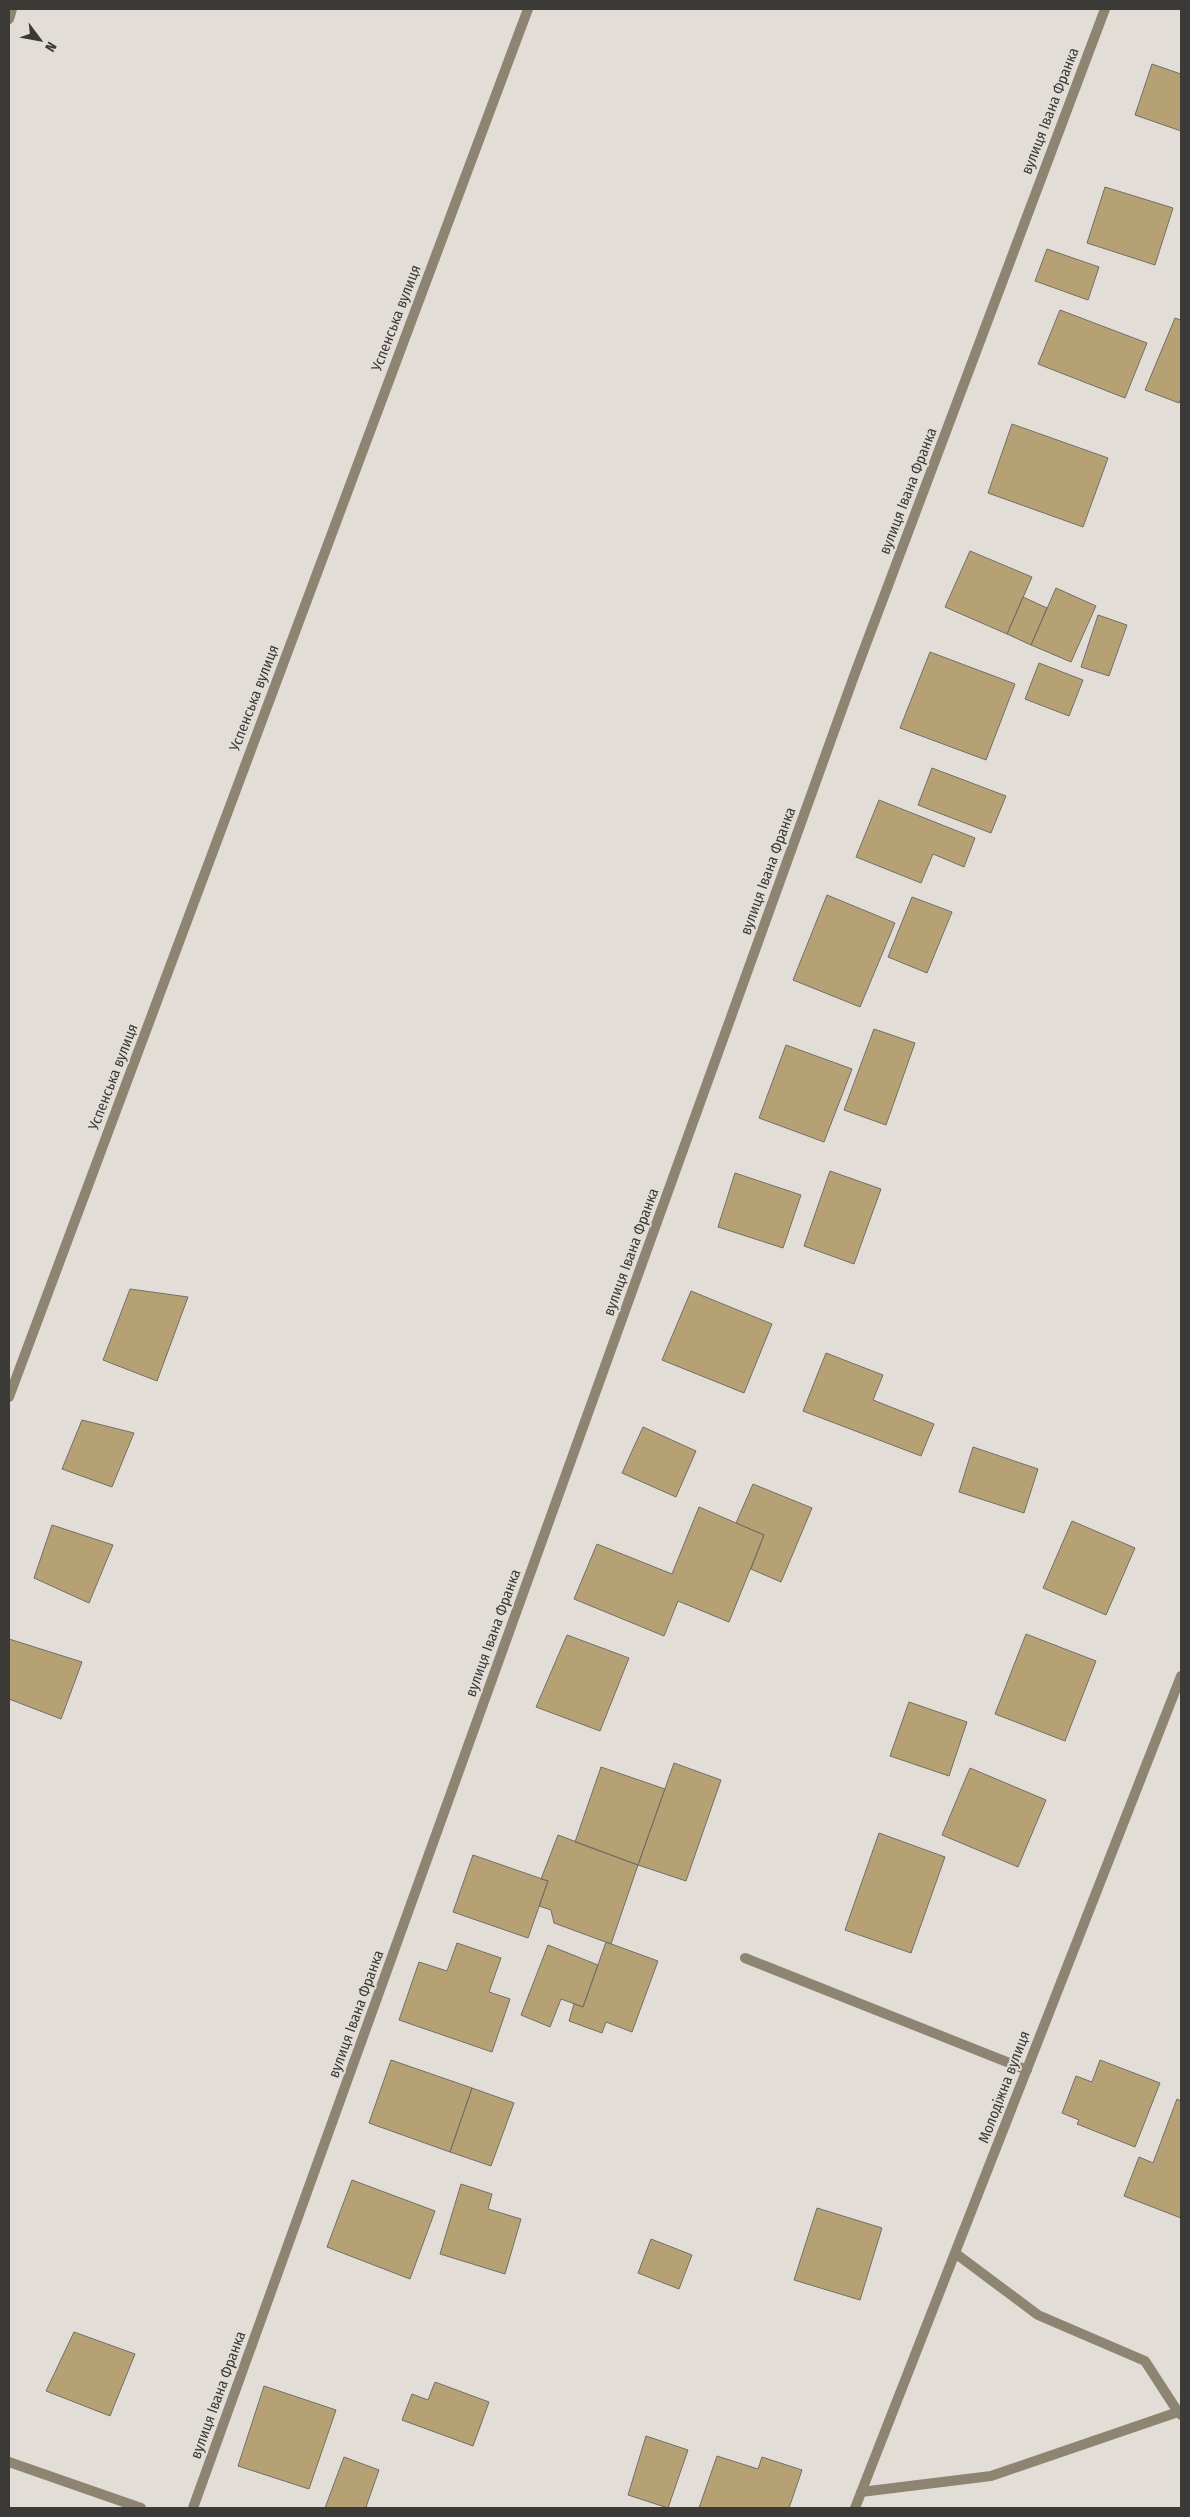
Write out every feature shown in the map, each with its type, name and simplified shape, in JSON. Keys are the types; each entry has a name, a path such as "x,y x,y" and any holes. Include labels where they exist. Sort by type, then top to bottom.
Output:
{"street":[{"path":"9,19 12,9"},
{"name":"Успенська вулиця","path":"9,1397 528,9"},
{"name":"вулиця Івана Франка","path":"193,2508 854,676 1105,9"},
{"name":"Молодіжна вулиця","path":"855,2508 1181,1676"},
{"path":"746,1958 1027,2070"},
{"path":"861,2492 991,2476 1180,2413 1145,2361 1038,2315 956,2253"},
{"path":"9,2462 141,2508"}],"building":[{"path":"1152,64 1181,74 1181,131 1135,115"},
{"path":"1105,187 1173,208 1155,265 1087,243"},
{"path":"1047,249 1099,267 1088,300 1035,281"},
{"path":"1060,310 1147,343 1125,398 1038,364"},
{"path":"1175,318 1181,320 1181,398 1179,403 1145,390"},
{"path":"1012,424 1108,458 1083,527 988,493"},
{"path":"970,551 1032,577 1007,634 945,607"},
{"path":"1056,588 1096,606 1071,662 1031,645"},
{"path":"1023,597 1047,608 1031,645 1007,634"},
{"path":"1098,615 1127,625 1109,676 1081,667"},
{"path":"930,652 1015,684 986,760 900,728"},
{"path":"1039,663 1083,680 1069,716 1025,699"},
{"path":"932,768 1006,796 991,833 918,805"},
{"path":"879,800 975,838 964,867 933,854 921,883 856,857"},
{"path":"827,895 895,923 860,1007 793,980"},
{"path":"912,897 952,912 927,973 888,957"},
{"path":"874,1029 915,1043 886,1125 844,1110"},
{"path":"786,1045 852,1069 824,1142 759,1118"},
{"path":"830,1171 881,1189 854,1264 804,1246"},
{"path":"735,1173 801,1195 783,1248 718,1227"},
{"path":"130,1289 188,1297 157,1381 103,1360"},
{"path":"691,1291 772,1324 744,1393 662,1360"},
{"path":"826,1353 883,1375 873,1400 934,1424 921,1456 803,1411"},
{"path":"82,1420 134,1433 112,1487 62,1469"},
{"path":"643,1427 696,1451 676,1497 622,1473"},
{"path":"973,1447 1038,1469 1024,1513 959,1492"},
{"path":"753,1484 812,1508 781,1582 751,1569 764,1535 736,1523"},
{"path":"699,1507 764,1535 729,1622 678,1601 664,1636 574,1599 597,1544 672,1574"},
{"path":"1072,1521 1135,1548 1106,1615 1043,1588"},
{"path":"52,1525 113,1545 89,1603 34,1578"},
{"path":"1026,1634 1096,1661 1065,1741 995,1714"},
{"path":"567,1635 629,1658 600,1731 536,1707"},
{"path":"9,1639 82,1662 61,1719 9,1699"},
{"path":"909,1702 967,1722 949,1776 890,1756"},
{"path":"674,1763 721,1780 686,1881 638,1865"},
{"path":"601,1767 665,1789 638,1865 575,1842"},
{"path":"970,1768 1046,1800 1018,1867 942,1835"},
{"path":"879,1833 945,1857 911,1953 845,1930"},
{"path":"558,1835 638,1865 611,1944 554,1923 551,1910 539,1906 548,1881 541,1879"},
{"path":"473,1855 548,1881 528,1938 453,1912"},
{"path":"606,1942 658,1961 632,2032 606,2022 602,2033 569,2021 574,2004 583,2007"},
{"path":"457,1943 501,1958 489,1992 510,1999 492,2052 399,2020 419,1962 447,1971"},
{"path":"548,1945 598,1965 583,2007 561,1999 550,2027 521,2015"},
{"path":"391,2060 472,2088 450,2152 369,2123"},
{"path":"1100,2060 1160,2083 1135,2147 1077,2124 1079,2120 1062,2113 1076,2076 1092,2082"},
{"path":"472,2088 514,2103 491,2166 450,2152"},
{"path":"1177,2099 1181,2101 1181,2218 1124,2196 1139,2157 1153,2163"},
{"path":"352,2180 435,2211 410,2279 327,2247"},
{"path":"461,2184 492,2194 488,2209 521,2219 505,2274 440,2254"},
{"path":"817,2208 882,2228 860,2300 794,2280"},
{"path":"651,2239 692,2255 679,2289 638,2273"},
{"path":"74,2332 135,2354 110,2416 46,2391"},
{"path":"435,2382 489,2402 473,2446 402,2420 412,2394 428,2400"},
{"path":"264,2386 336,2410 309,2489 238,2466"},
{"path":"646,2436 688,2450 668,2508 628,2495"},
{"path":"717,2456 758,2469 762,2457 802,2470 789,2508 699,2508"},
{"path":"344,2457 379,2470 366,2507 370,2508 325,2508"}]}
